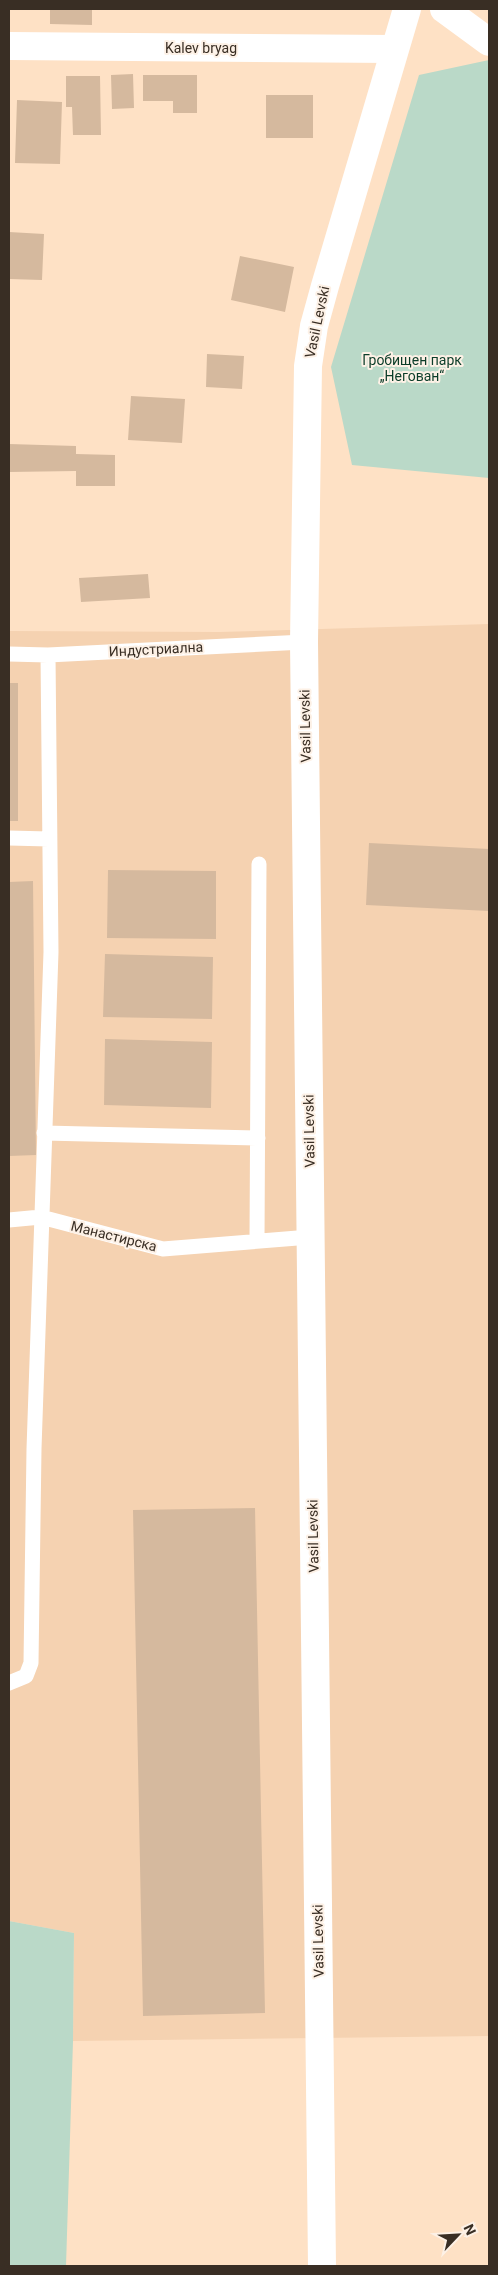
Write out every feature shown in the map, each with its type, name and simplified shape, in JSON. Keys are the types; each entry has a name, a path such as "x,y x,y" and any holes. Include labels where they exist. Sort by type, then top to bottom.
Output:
{"street":[{"name":"Vasil Levski","path":"322,2266 304,642 308,366 314,326 325,286 407,9"},
{"path":"444,9 489,42"},
{"name":"Kalev bryag","path":"9,46 394,49"}],"lane":[{"name":"Индустриална","path":"9,654 48,655 304,642"},
{"path":"9,1683 26,1676 31,1663 40,1217 51,952 48,655"},
{"path":"9,838 50,839"},
{"path":"257,1241 260,864"},
{"path":"44,1133 258,1138"},
{"name":"Манастирска","path":"9,1220 40,1217 163,1249 310,1237"}],"shaded area":[{"path":"489,624 489,2036 73,2041 74,1933 9,1921 9,631 219,632"}],"green space":[{"name":"Гробищен парк „Негован“","path":"489,60 489,478 352,465 331,367 419,75"},
{"path":"9,1921 74,1933 73,2041 66,2266 9,2266"}],"building":[{"path":"50,9 92,9 92,25 50,24"},
{"path":"133,74 134,108 112,109 111,75"},
{"path":"143,75 197,75 197,113 173,113 173,101 143,101"},
{"path":"66,76 100,76 101,135 73,135 72,107 66,107"},
{"path":"266,95 313,95 313,138 266,138"},
{"path":"17,100 62,102 60,164 15,163"},
{"path":"9,232 44,234 42,280 9,279"},
{"path":"240,256 294,267 285,312 231,300"},
{"path":"207,354 244,356 242,389 206,387"},
{"path":"131,396 185,399 182,443 128,440"},
{"path":"9,444 76,446 76,454 115,455 115,486 76,486 76,471 9,472"},
{"path":"148,574 150,598 81,602 79,578"},
{"path":"9,683 18,683 18,821 9,821"},
{"path":"369,843 489,849 489,911 366,905"},
{"path":"108,870 216,871 216,939 107,938"},
{"path":"33,881 36,1155 9,1156 9,882"},
{"path":"105,954 213,957 212,1019 103,1017"},
{"path":"105,1039 212,1042 211,1108 104,1105"},
{"path":"255,1508 265,2013 143,2016 133,1510"}]}
